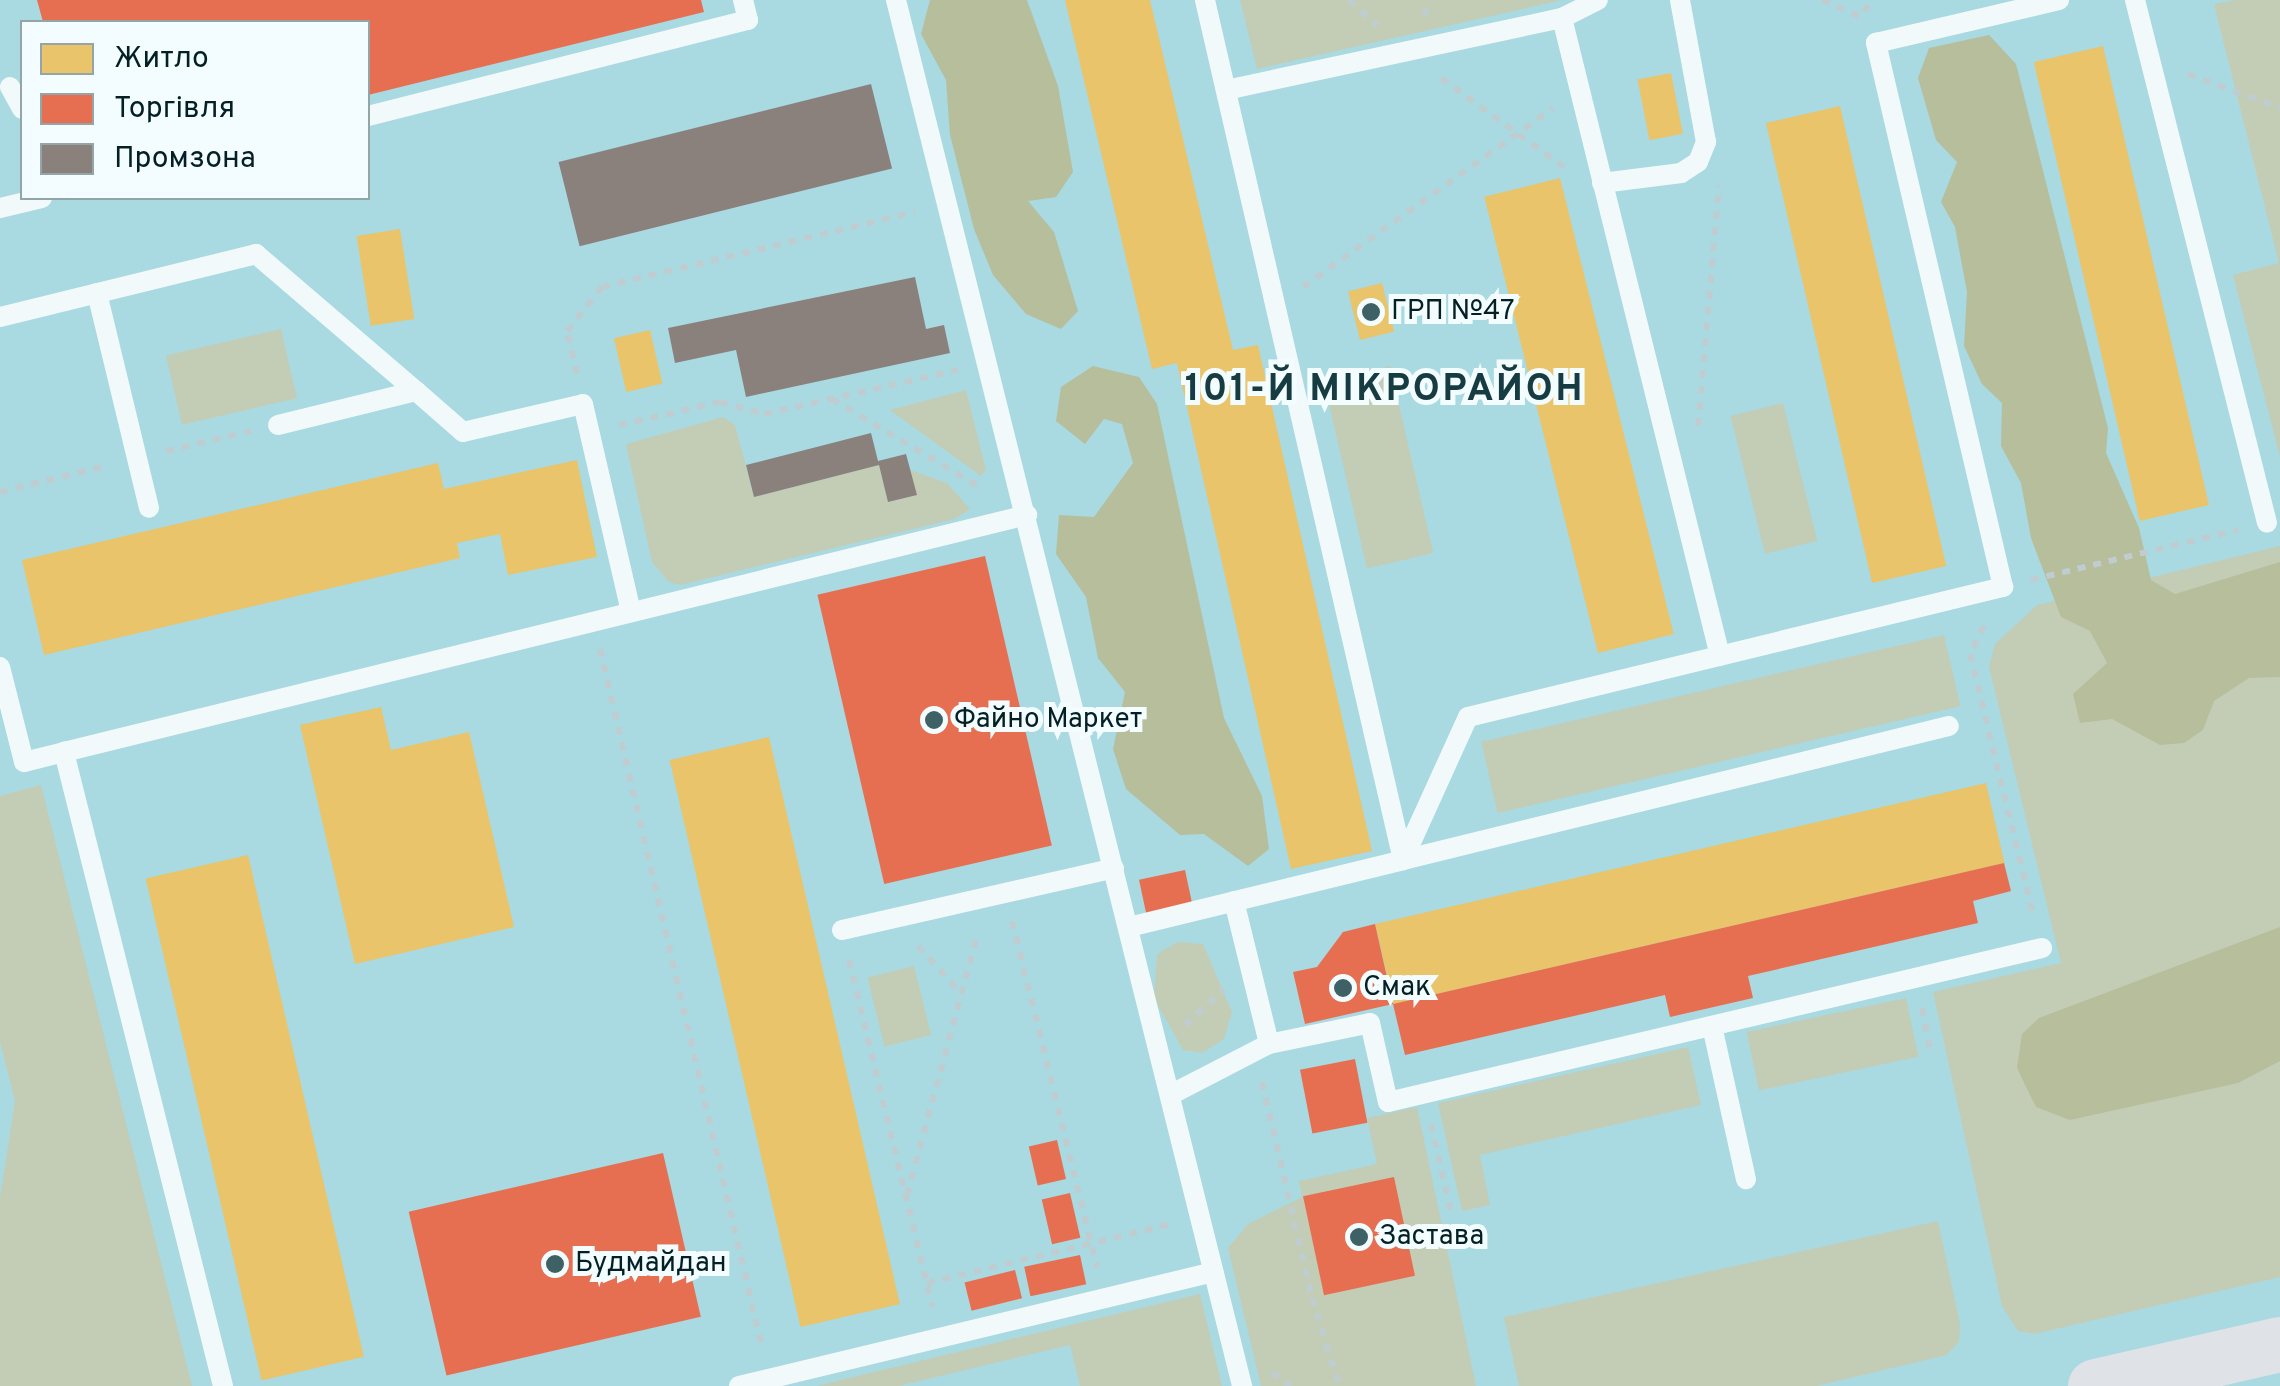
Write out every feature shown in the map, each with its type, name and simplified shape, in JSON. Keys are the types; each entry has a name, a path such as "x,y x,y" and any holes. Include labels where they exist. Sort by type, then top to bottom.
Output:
{"main road":[{"path":"2095,1386 2280,1344"}],"lane":[{"path":"370,115 748,20 744,0"},
{"path":"896,0 1242,1386"},
{"path":"1206,0 1403,860"},
{"path":"1226,90 1562,18 1598,0"},
{"path":"1604,190 1682,172 1698,162 1706,142 1680,0"},
{"path":"1403,860 1468,717 2004,587 1876,43 2058,0"},
{"path":"2135,0 2267,523"},
{"path":"1562,18 1720,656"},
{"path":"10,87 20,105"},
{"path":"0,208 34,200"},
{"path":"0,316 256,254 463,432 584,404 631,612"},
{"path":"97,293 150,508"},
{"path":"278,424 416,391"},
{"path":"0,667 24,762 1027,515"},
{"path":"1128,927 1949,726"},
{"path":"64,752 223,1386"},
{"path":"842,930 1114,868"},
{"path":"1234,901 1250,965 1262,1048"},
{"path":"1170,1095 1262,1048 1370,1023 1388,1102 2042,948"},
{"path":"1712,1026 1746,1179"},
{"path":"738,1386 1214,1272"}],"path":[{"path":"1348,0 1510,134 1604,190"},
{"path":"1858,15 1875,0"},
{"path":"2150,60 2280,108"},
{"path":"1276,306 1510,134 1580,92"},
{"path":"1676,477 1702,415 1721,166"},
{"path":"584,404 567,331 602,287 948,204"},
{"path":"590,431 720,402 764,414 988,363"},
{"path":"832,399 1027,515"},
{"path":"2042,948 1970,654 2004,587 2267,523"},
{"path":"594,621 769,1379"},
{"path":"906,1198 961,993 996,895"},
{"path":"996,895 1105,1298"},
{"path":"894,918 961,993"},
{"path":"842,930 940,1338"},
{"path":"1159,1050 1250,965"},
{"path":"1915,978 1932,1055"},
{"path":"1262,1048 1312,1298 1339,1386"},
{"path":"1424,1093 1451,1213"},
{"path":"926,1283 1200,1217"}],"green space":[{"path":"930,0 1027,0 1058,86 1073,172 1056,197 1028,201 1054,232 1078,311 1061,329 1026,314 993,275 974,229 950,135 946,80 921,34"},
{"path":"1240,0 1562,0 1257,69"},
{"path":"2280,0 2280,457 2233,275 2279,263 2214,4"},
{"path":"1989,35 2016,64 2108,428 2106,453 2139,528 2151,580 2175,594 2280,562 2280,677 2249,678 2214,701 2203,730 2184,743 2160,745 2112,719 2080,723 2073,694 2107,663 2090,631 2061,617 2031,538 2021,483 2001,446 2002,403 1982,384 1964,346 1967,292 1955,227 1941,202 1957,162 1936,140 1918,78 1929,48"},
{"path":"281,329 297,398 182,425 166,356"},
{"path":"1093,366 1139,377 1157,404 1224,718 1262,796 1269,849 1248,866 1204,834 1180,835 1126,789 1113,749 1125,692 1098,658 1086,597 1056,554 1059,515 1094,517 1133,463 1122,424 1104,419 1085,444 1056,421 1061,387"},
{"path":"1390,366 1433,553 1367,568 1324,381"},
{"path":"966,390 986,470 981,476 890,410"},
{"path":"1783,403 1817,541 1765,554 1731,416"},
{"path":"723,417 735,425 754,497 879,465 889,502 916,495 910,470 947,483 970,509 955,519 680,585 669,582 652,562 626,444"},
{"path":"2280,546 2280,1277 2034,1334 2018,1331 2002,1306 1933,992 2061,963 1989,667 1995,644 2037,605"},
{"path":"1944,635 1960,706 1498,813 1481,742"},
{"path":"41,785 192,1386 0,1386 0,1198 15,1101 0,1042 0,796"},
{"path":"2280,927 2280,1061 2238,1083 2070,1120 2036,1107 2017,1068 2022,1034 2039,1018"},
{"path":"1178,942 1203,944 1232,1012 1224,1039 1202,1053 1183,1050 1154,998 1157,954"},
{"path":"914,966 931,1035 885,1047 867,978"},
{"path":"1906,998 1918,1057 1759,1091 1747,1032"},
{"path":"1688,1047 1701,1105 1480,1155 1490,1205 1462,1211 1438,1103"},
{"path":"1417,1107 1476,1386 1261,1386 1228,1248 1248,1224 1302,1197 1299,1181 1377,1164 1367,1118"},
{"path":"1938,1221 1960,1324 1959,1342 1947,1355 1816,1386 1519,1386 1504,1317"},
{"path":"1200,1294 1222,1386 1080,1386 1070,1345 898,1386 816,1386"}],"building: Житло":[{"path":"1065,0 1150,0 1233,350 1258,345 1372,851 1291,869 1177,363 1152,369"},
{"path":"2103,46 2209,505 2140,521 2034,62"},
{"path":"1671,73 1683,134 1649,140 1638,79"},
{"path":"1840,106 1946,566 1872,583 1766,123"},
{"path":"1560,178 1674,634 1598,653 1484,197"},
{"path":"400,229 414,319 371,326 357,236"},
{"name":"ГРП №47","path":"1382,283 1394,332 1360,340 1348,291"},
{"path":"650,330 662,384 626,392 614,338"},
{"path":"577,460 597,557 508,575 500,534 457,543 460,558 44,655 22,560 438,463 444,489"},
{"path":"381,707 391,750 469,732 514,927 355,964 300,725"},
{"path":"769,737 900,1304 801,1327 670,760"},
{"path":"1986,783 2004,863 1394,1004 1375,924"},
{"path":"248,855 364,1357 262,1380 146,879"}],"building: Торгівля":[{"path":"37,0 701,0 704,12 370,95 370,20 42,20"},
{"name":"Файно Маркет","path":"985,556 1052,845 884,884 817,595"},
{"path":"2004,863 2011,891 1973,901 1978,923 1748,976 1753,998 1670,1017 1665,995 1405,1055 1393,1004"},
{"path":"1185,870 1192,903 1146,913 1139,880"},
{"name":"Смак","path":"1375,924 1393,1004 1305,1024 1293,972 1317,967 1343,932"},
{"path":"1355,1059 1367,1123 1312,1133 1300,1070"},
{"path":"1057,1140 1066,1179 1038,1185 1029,1147"},
{"name":"Будмайдан","path":"663,1153 701,1317 446,1375 409,1212"},
{"name":"Застава","path":"1394,1177 1415,1276 1324,1295 1303,1196"},
{"path":"1070,1193 1080,1238 1052,1244 1042,1200"},
{"path":"1080,1255 1086,1284 1030,1296 1024,1267"},
{"path":"1015,1270 1022,1298 972,1311 965,1283"}],"building: Промзона":[{"path":"871,84 892,168 580,246 559,162"},
{"path":"915,277 926,329 944,325 950,353 746,397 736,350 675,363 668,328"},
{"path":"871,433 878,461 906,454 917,495 888,502 879,465 754,497 746,465"}],"place":[{"name":"ГРП №47","path":"1371,312"},
{"name":"Файно Маркет","path":"934,720"},
{"name":"Смак","path":"1343,988"},
{"name":"Застава","path":"1359,1237"},
{"name":"Будмайдан","path":"555,1264"}],"district":[{"name":"101-Й МІКРОРАЙОН","path":"1385,391"}]}
